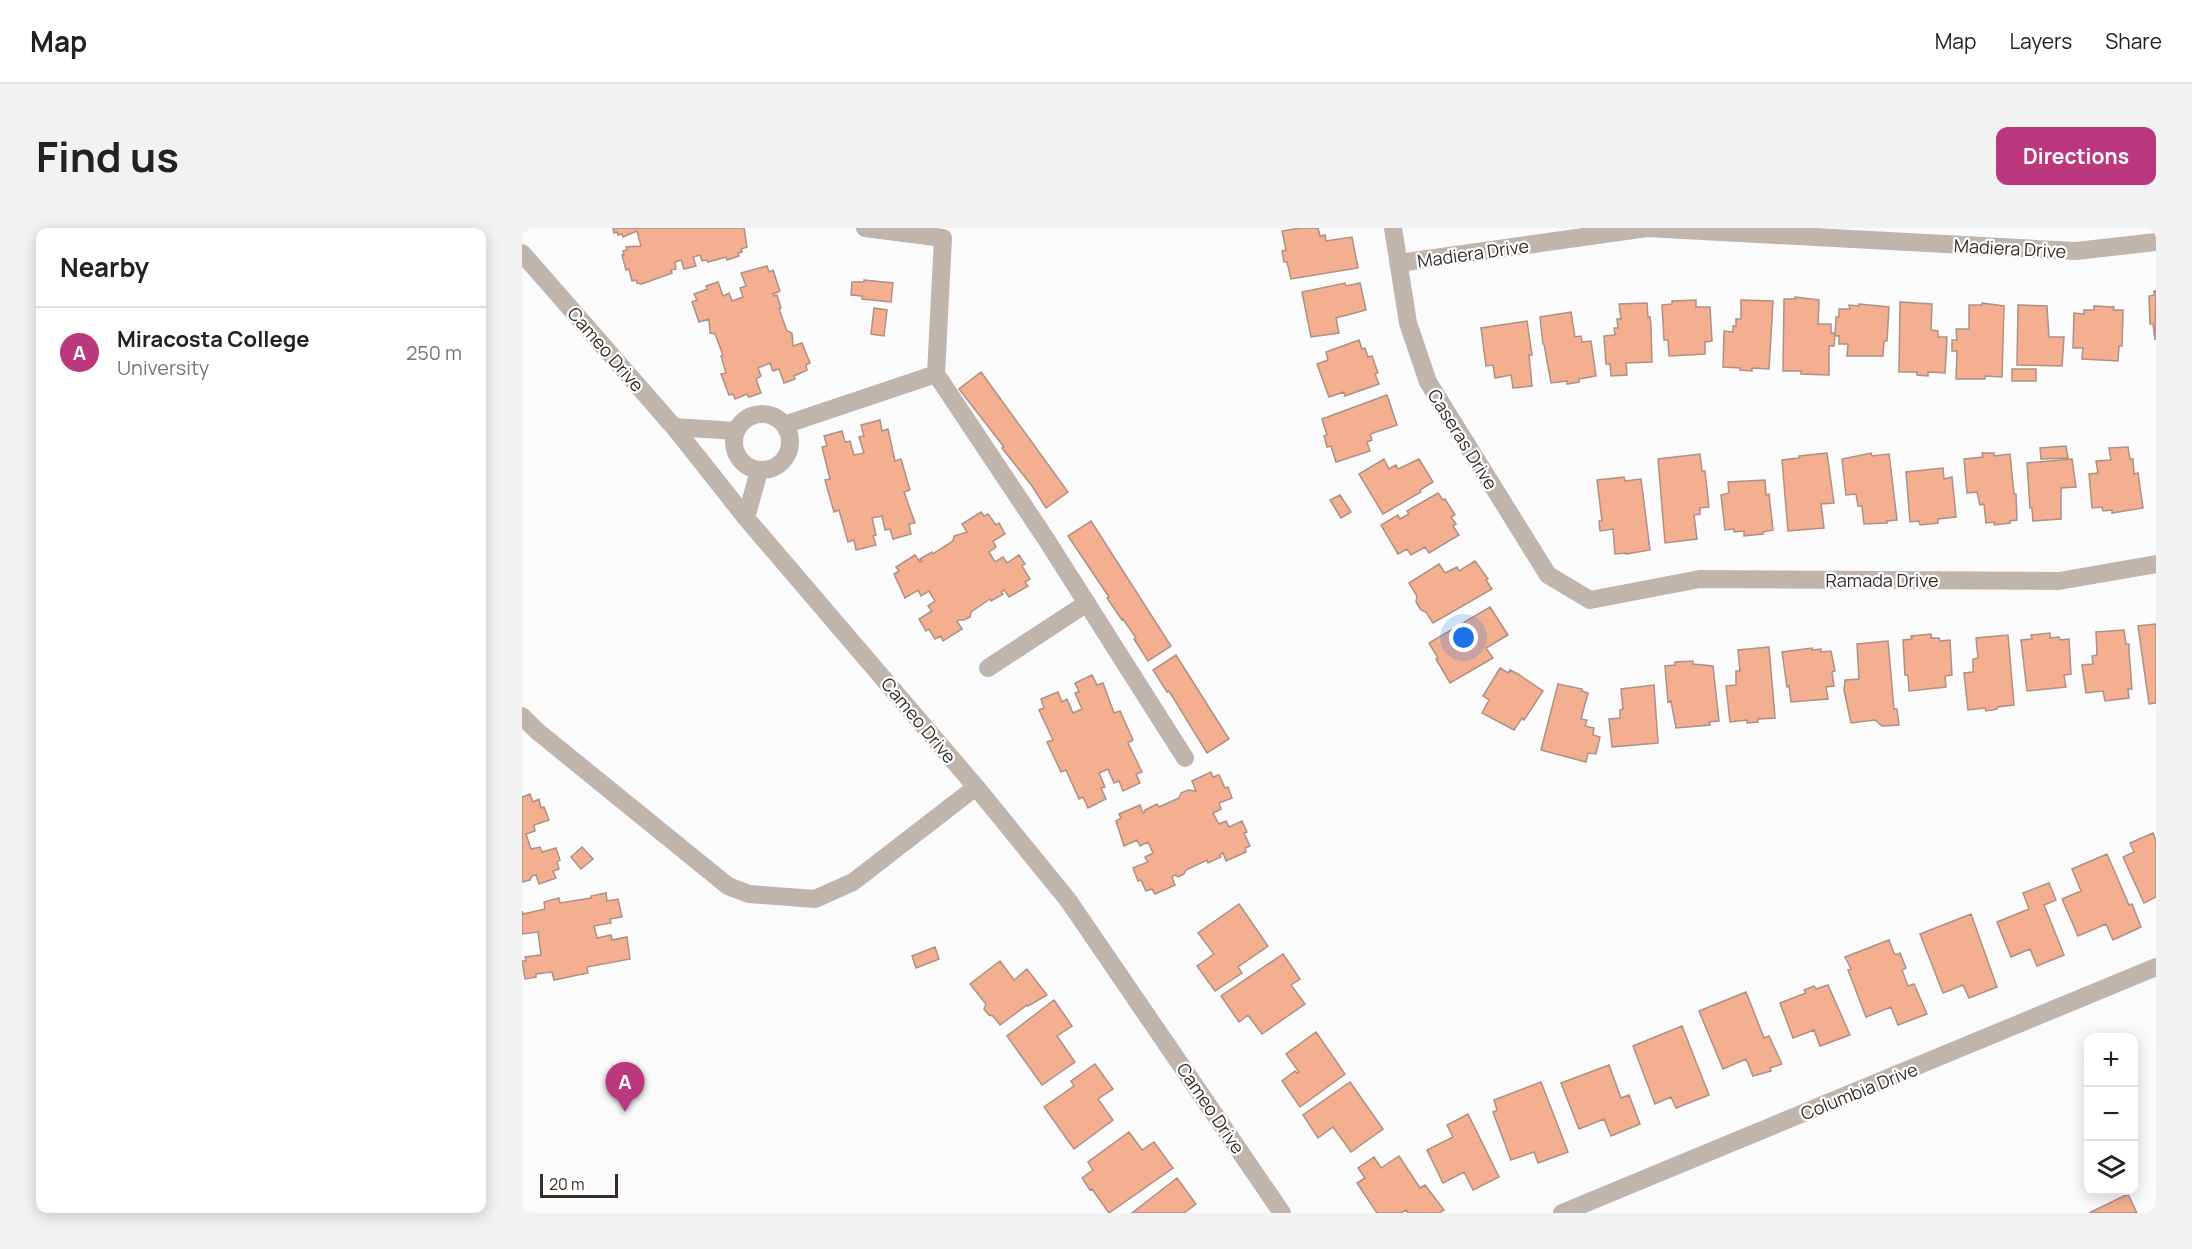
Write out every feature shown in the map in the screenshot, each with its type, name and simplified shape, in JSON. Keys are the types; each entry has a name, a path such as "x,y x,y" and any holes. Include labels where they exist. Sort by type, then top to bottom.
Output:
{"street":[{"path":"865,228 943,238 936,374 1087,603 1185,758"},
{"name":"Caseras Drive","path":"1393,228 1408,323 1428,382 1548,575 1590,600 1607,597"},
{"name":"Madiera Drive","path":"1399,263 1647,228 2076,251 2156,242"},
{"name":"Cameo Drive","path":"522,253 674,427 746,518 976,787 1068,900 1282,1213"},
{"path":"784,424 936,374"},
{"path":"759,414 777,418 784,424 791,442 786,459 770,470 759,471 749,468 741,461 735,452 734,442 736,431 742,422 759,414"},
{"path":"674,427 736,431"},
{"path":"746,518 759,471"},
{"name":"Ramada Drive","path":"1607,597 1700,579 2059,581 2156,564"},
{"path":"988,668 1087,603"},
{"path":"522,716 537,731 728,886 750,894 815,899 853,882 976,787"},
{"name":"Columbia Drive","path":"1562,1213 2156,967"}],"building":[{"path":"613,228 744,228 747,247 741,249 739,256 727,260 726,257 708,262 707,260 702,261 700,255 693,257 696,266 684,269 681,260 675,262 676,269 671,270 672,273 642,284 637,283 636,280 632,281 622,255 624,255 623,251 627,250 626,247 641,246 637,231 623,237 622,234 614,233"},
{"path":"1318,228 1320,236 1325,235 1326,241 1352,237 1358,268 1291,279 1287,262 1284,262 1282,251 1286,250 1282,231"},
{"path":"767,266 769,272 773,270 780,291 773,294 777,295 781,308 779,309 787,331 792,333 793,346 802,343 810,363 806,365 807,370 794,376 795,379 784,383 779,369 773,371 770,363 758,368 761,376 756,379 761,393 749,397 747,394 735,399 733,394 729,395 721,374 726,373 721,356 723,355 715,334 710,333 709,319 699,322 692,302 697,300 694,294 718,282 723,296 729,293 732,301 743,297 740,288 746,286 741,273"},
{"path":"864,280 893,283 891,302 862,299 862,296 851,295 852,282 864,282"},
{"path":"1345,283 1346,286 1360,283 1366,310 1336,318 1339,333 1311,337 1302,292"},
{"path":"2156,291 2155,340 2153,324 2150,324 2149,296 2154,295"},
{"path":"1795,297 1819,300 1818,324 1831,324 1831,333 1835,333 1834,346 1829,346 1829,375 1783,371 1784,299 1795,299"},
{"path":"1696,300 1696,307 1710,307 1712,341 1705,342 1705,354 1669,356 1668,340 1664,340 1662,305 1672,304 1672,301"},
{"path":"1741,300 1773,301 1769,369 1752,368 1752,371 1723,367 1724,331 1733,332 1736,319 1741,319"},
{"path":"1900,302 1932,304 1931,330 1938,331 1938,337 1947,337 1945,373 1928,372 1928,376 1917,375 1917,372 1899,372"},
{"path":"1647,303 1651,326 1652,362 1626,363 1627,375 1611,376 1610,364 1606,364 1604,336 1615,335 1614,328 1618,328 1617,319 1621,319 1619,304"},
{"path":"1982,303 2004,306 2002,377 1956,379 1957,351 1952,351 1952,340 1957,340 1956,329 1969,329 1969,305 1982,305"},
{"path":"1859,304 1889,307 1887,341 1884,341 1883,356 1847,356 1848,344 1839,344 1839,336 1835,336 1839,309 1850,309 1849,305 1859,306"},
{"path":"2018,305 2047,306 2049,337 2064,337 2062,366 2017,365"},
{"path":"2094,306 2123,310 2122,346 2119,346 2118,361 2082,359 2083,348 2073,348 2074,313 2084,314 2084,310 2094,310"},
{"path":"874,308 887,310 884,336 871,334"},
{"path":"1571,312 1575,337 1581,336 1582,342 1591,341 1596,376 1567,384 1567,381 1551,383 1540,317"},
{"path":"1527,321 1532,355 1529,355 1532,386 1513,388 1511,375 1495,378 1493,365 1486,366 1481,328"},
{"path":"1359,340 1368,357 1372,356 1379,384 1345,396 1344,392 1329,397 1317,364 1328,360 1326,352"},
{"path":"2012,369 2036,369 2036,381 2012,381"},
{"path":"981,372 1068,492 1046,508 1002,448 1004,447 959,389"},
{"path":"1387,395 1397,425 1370,434 1372,440 1367,442 1370,451 1336,462 1331,446 1327,447 1324,436 1327,435 1322,419"},
{"path":"880,420 882,431 888,429 895,461 901,459 910,490 904,492 915,523 909,524 911,534 893,539 890,529 885,530 882,516 872,518 876,545 856,550 854,540 848,542 839,510 834,512 825,480 830,479 822,447 827,446 824,436 842,431 845,442 850,441 854,455 864,453 859,437 864,436 861,425"},
{"path":"2066,446 2068,458 2041,459 2040,448"},
{"path":"2128,447 2130,459 2133,459 2134,474 2138,473 2143,508 2112,513 2112,510 2103,511 2102,507 2092,508 2089,474 2098,473 2096,461 2111,460 2109,448"},
{"path":"1827,453 1834,503 1821,504 1824,528 1788,531 1782,460"},
{"path":"1871,453 1872,456 1889,454 1897,520 1864,524 1862,506 1858,506 1856,494 1846,495 1842,459"},
{"path":"1982,453 1994,453 1994,456 2010,454 2017,520 1994,525 1994,522 1986,523 1984,504 1980,505 1977,492 1967,493 1964,459 1983,457"},
{"path":"1700,454 1702,471 1705,471 1709,507 1700,508 1700,514 1694,515 1697,539 1665,543 1658,459"},
{"path":"1384,459 1389,469 1396,465 1398,469 1419,459 1433,482 1420,490 1421,492 1383,514 1359,474"},
{"path":"2072,459 2076,487 2061,488 2061,519 2033,521 2027,463"},
{"path":"1943,468 1944,479 1952,477 1956,517 1938,519 1938,523 1920,525 1919,521 1910,522 1906,472"},
{"path":"1624,477 1625,481 1641,479 1650,550 1615,554 1613,529 1600,531 1599,521 1602,521 1597,480"},
{"path":"1765,480 1773,530 1763,532 1763,534 1744,536 1744,531 1725,530 1721,495 1729,493 1728,482"},
{"path":"1438,493 1443,500 1445,499 1455,515 1451,517 1456,524 1453,526 1459,535 1429,553 1425,547 1411,555 1407,549 1398,554 1381,525 1398,515 1400,519 1409,514 1407,511"},
{"path":"1340,495 1351,512 1341,518 1330,500"},
{"path":"981,512 984,516 988,514 996,525 999,523 1005,534 993,541 996,547 989,552 995,562 1003,557 1007,563 1019,555 1025,564 1022,566 1030,579 1025,582 1028,586 1009,597 1004,590 1001,592 1003,594 991,601 990,599 971,612 970,617 957,621 962,629 943,641 941,636 935,639 929,629 926,631 919,619 932,611 928,606 935,601 929,591 921,596 918,590 905,598 894,574 899,571 896,567 915,555 920,562 922,561 920,559 932,552 933,554 953,541 954,536 967,532 962,524"},
{"path":"1091,521 1171,646 1148,661 1134,639 1136,638 1107,598 1109,597 1068,536"},
{"path":"1475,561 1492,589 1433,623 1416,602 1417,596 1409,583 1439,564 1445,573 1457,567 1459,571"},
{"path":"1490,607 1508,635 1486,648 1493,658 1450,683 1429,643"},
{"path":"2156,624 2156,703 2149,704 2138,626"},
{"path":"2124,630 2126,644 2129,644 2132,689 2128,689 2129,698 2105,701 2103,691 2086,693 2082,665 2093,664 2092,656 2097,655 2096,632"},
{"path":"2050,633 2050,638 2069,639 2071,674 2064,675 2066,687 2027,691 2021,640 2032,639 2031,635"},
{"path":"1931,634 1931,638 1939,638 1940,641 1950,640 1952,675 1945,676 1946,687 1909,691 1908,675 1905,675 1903,640 1912,639 1911,636"},
{"path":"2008,635 2014,705 1986,711 1985,708 1968,710 1964,673 1973,672 1973,659 1978,658 1976,638"},
{"path":"1888,641 1894,709 1897,709 1899,725 1882,726 1875,720 1851,723 1844,690 1845,680 1859,679 1857,644"},
{"path":"1769,647 1775,718 1758,719 1758,722 1747,723 1747,720 1730,722 1726,686 1736,685 1736,671 1740,671 1738,650"},
{"path":"1812,648 1812,650 1821,649 1821,652 1831,651 1835,671 1832,672 1834,686 1826,687 1828,699 1791,702 1782,652"},
{"path":"1176,655 1229,739 1207,753 1169,691 1167,692 1153,670"},
{"path":"1693,661 1693,664 1713,666 1719,721 1709,722 1710,725 1676,728 1671,701 1668,702 1665,666 1675,665 1675,662"},
{"path":"1500,668 1508,673 1510,670 1518,674 1543,691 1524,720 1522,718 1514,730 1482,713 1489,700 1483,696"},
{"path":"1092,675 1097,685 1103,683 1114,713 1120,711 1133,740 1128,743 1142,772 1136,774 1140,783 1123,791 1119,781 1114,783 1108,769 1099,773 1105,787 1101,788 1106,799 1088,808 1083,797 1079,799 1066,770 1061,772 1047,742 1053,740 1039,710 1044,708 1041,699 1058,692 1062,702 1067,699 1073,713 1082,709 1075,693 1079,692 1075,683"},
{"path":"1558,684 1582,689 1588,693 1581,719 1587,720 1585,726 1594,728 1593,735 1600,737 1596,754 1588,753 1586,762 1541,750"},
{"path":"1654,685 1658,743 1612,747 1609,719 1620,718 1620,710 1623,709 1621,689"},
{"path":"1211,772 1213,777 1219,775 1225,788 1228,787 1232,798 1219,803 1221,809 1213,813 1219,824 1226,821 1229,827 1242,821 1250,846 1245,848 1246,852 1226,861 1223,853 1221,857 1208,863 1207,860 1186,870 1178,877 1175,875 1172,877 1175,885 1155,894 1152,889 1146,891 1141,880 1138,881 1133,868 1148,862 1145,857 1153,853 1148,842 1140,846 1137,840 1124,846 1116,821 1121,818 1119,814 1140,805 1143,813 1157,804 1159,807 1179,798 1181,793 1188,790 1196,791 1192,781"},
{"path":"530,794 533,802 539,799 541,808 544,807 549,820 534,825 535,831 526,834 531,849 540,847 542,852 556,848 560,860 557,862 559,869 553,871 556,878 539,884 536,875 522,882 522,797"},
{"path":"2153,833 2156,841 2156,897 2144,903 2123,857 2134,852 2130,843"},
{"path":"582,847 593,859 581,869 571,857"},
{"path":"2107,854 2141,927 2113,940 2106,924 2078,936 2062,899 2081,891 2072,869"},
{"path":"2049,883 2056,900 2044,905 2064,955 2037,966 2030,949 2011,957 1997,922 2029,909 2023,893"},
{"path":"606,893 607,901 618,899 622,917 610,919 611,923 594,926 597,938 611,935 612,940 627,937 630,959 587,967 588,973 554,980 552,972 536,974 536,977 525,979 522,961 526,961 525,957 541,955 538,932 522,934 522,911 523,914 545,909 544,902 559,898 560,903"},
{"path":"1239,904 1268,946 1238,967 1242,973 1215,991 1197,966 1214,954 1198,933"},
{"path":"1971,914 1997,987 1969,998 1963,985 1943,993 1920,934"},
{"path":"1889,940 1894,953 1896,955 1900,953 1906,968 1902,970 1908,986 1914,984 1927,1014 1898,1025 1891,1007 1866,1017 1845,957"},
{"path":"935,947 939,959 916,968 912,956"},
{"path":"1283,954 1300,979 1291,985 1305,1004 1262,1034 1248,1015 1239,1022 1221,996"},
{"path":"1000,961 1014,980 1027,969 1047,995 1027,1005 1000,1025 984,1009 986,1004 970,984"},
{"path":"1828,985 1850,1035 1820,1046 1814,1030 1793,1038 1780,1003 1806,993 1804,990 1814,986 1816,989"},
{"path":"1746,992 1764,1038 1769,1036 1782,1064 1770,1068 1771,1071 1753,1076 1746,1059 1723,1069 1699,1011"},
{"path":"1054,1000 1072,1026 1057,1036 1075,1062 1042,1085 1007,1036"},
{"path":"1682,1026 1709,1095 1676,1108 1671,1097 1655,1104 1633,1046"},
{"path":"1316,1032 1345,1074 1300,1107 1282,1081 1295,1071 1299,1072 1286,1054"},
{"path":"1095,1064 1113,1089 1098,1099 1113,1120 1074,1149 1044,1107 1074,1086 1071,1081"},
{"path":"1609,1065 1621,1098 1629,1095 1640,1124 1611,1136 1604,1119 1579,1129 1561,1083"},
{"path":"1350,1082 1383,1129 1351,1152 1333,1127 1318,1138 1303,1115"},
{"path":"1541,1082 1568,1152 1538,1163 1534,1152 1511,1160 1493,1112 1497,1110 1494,1100"},
{"path":"1468,1114 1499,1177 1473,1190 1464,1172 1443,1183 1427,1150 1453,1137 1447,1125"},
{"path":"1129,1132 1142,1150 1154,1142 1173,1168 1109,1213 1082,1178 1093,1170 1088,1162"},
{"path":"1399,1156 1420,1188 1425,1185 1444,1210 1439,1213 1408,1213 1406,1210 1401,1213 1377,1213 1357,1183 1365,1178 1358,1168 1374,1157 1381,1168"},
{"path":"1177,1178 1196,1204 1184,1213 1132,1213"},
{"path":"2128,1195 2137,1213 2089,1213"}],"place":[{"name":"Miracosta College","path":"625,1112"}]}
